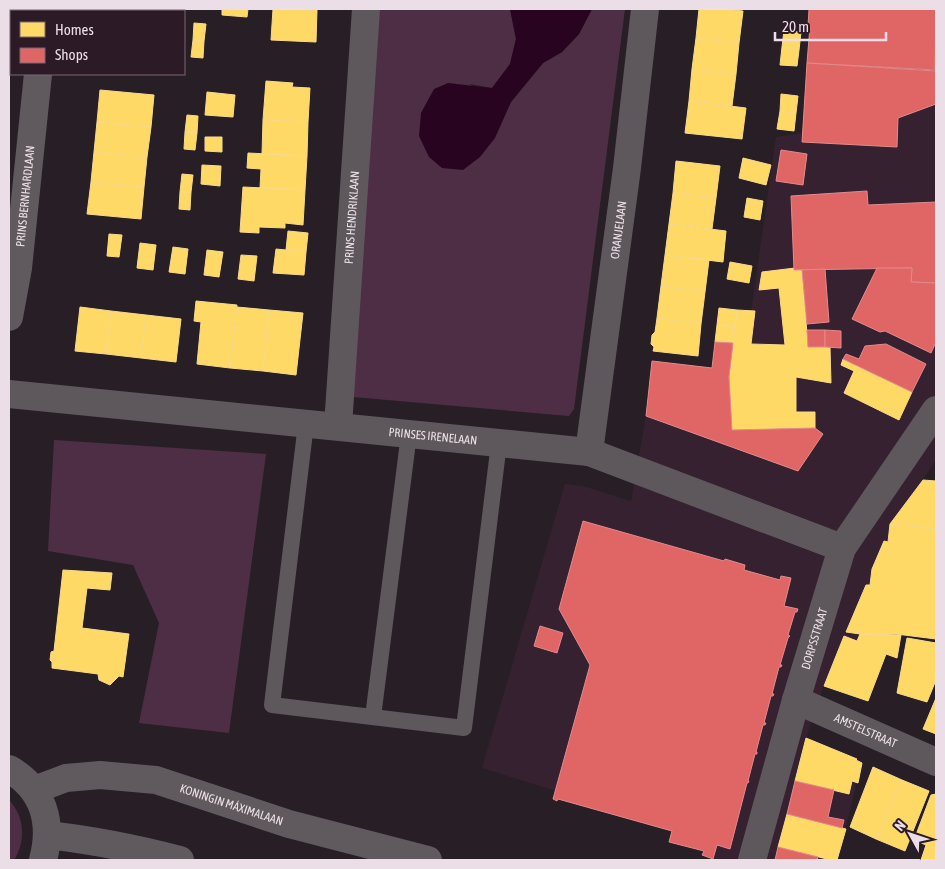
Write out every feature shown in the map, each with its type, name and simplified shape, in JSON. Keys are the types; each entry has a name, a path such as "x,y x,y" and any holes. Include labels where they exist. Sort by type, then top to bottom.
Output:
{"street":[{"name":"PRINS HENDRIKLAAN","path":"338,426 366,9"},
{"name":"ORANJELAAN","path":"589,452 627,168 645,9"},
{"name":"PRINS BERNHARDLAAN","path":"9,317 18,268 38,75"},
{"name":"PRINSES IRENELAAN","path":"9,394 589,452 842,548"},
{"name":"DORPSSTRAAT","path":"752,860 796,700 842,548 928,439 936,410"},
{"name":"AMSTELSTRAAT","path":"796,700 936,762"},
{"path":"9,769 20,776 34,790 42,804 46,820 45,848 84,840 145,851 180,860"},
{"name":"KONINGIN MÁXIMALAAN","path":"34,790 66,778 100,775 156,780 289,824 428,860"}],"lane":[{"path":"306,424 272,705 464,728 499,443"},
{"path":"374,717 409,434"}],"shaded area":[{"path":"379,9 510,9 516,39 510,64 492,88 470,84 502,119 511,102 543,63 562,52 579,34 592,9 625,9 574,409 569,416 353,397"},
{"path":"510,9 592,9 579,34 562,52 543,63 511,102 495,138 480,157 463,170 442,168 429,157 419,136 421,113 434,89 448,83 492,88 510,64 516,39"},
{"path":"809,9 936,9 936,459 923,480 936,481 936,639 901,635 897,658 886,654 868,701 824,684 806,738 862,763 837,860 712,860 717,842 714,840 482,768 565,484 583,486 631,501 646,416 732,446 776,137 803,133 810,26 808,26"},
{"path":"54,440 266,454 229,733 139,723 159,623 133,565 48,551"},
{"path":"9,800 18,814 22,829 21,845 14,860 9,860"}],"building: Homes":[{"path":"110,9 164,9 164,10"},
{"path":"222,9 248,9 247,17 222,15"},
{"path":"273,9 317,10 316,42 271,40"},
{"path":"699,9 743,11 739,43 696,38"},
{"path":"194,23 206,24 204,41 193,40"},
{"path":"784,30 801,32 799,50 782,47"},
{"path":"696,38 739,43 736,74 692,69"},
{"path":"193,40 204,41 203,58 191,57"},
{"path":"782,47 799,50 797,66 780,65"},
{"path":"692,69 736,74 732,106 689,101"},
{"path":"266,81 293,83 292,87 310,88 308,122 263,120"},
{"path":"100,90 154,95 151,127 97,122"},
{"path":"207,92 235,95 233,117 205,115"},
{"path":"781,94 798,96 796,113 780,111"},
{"path":"689,101 746,108 742,139 685,133"},
{"path":"780,111 796,113 794,131 777,129"},
{"path":"187,115 198,116 197,133 185,132"},
{"path":"263,120 308,122 307,156 262,154"},
{"path":"97,122 151,127 147,157 94,152"},
{"path":"185,132 197,133 195,150 184,149"},
{"path":"205,137 222,137 222,152 205,151"},
{"path":"94,152 147,157 144,187 91,182"},
{"path":"248,153 307,156 305,190 260,188 261,169 247,168"},
{"path":"743,158 771,165 766,185 739,178"},
{"path":"676,161 720,166 716,198 673,193"},
{"path":"202,165 221,166 220,186 201,184"},
{"path":"182,174 193,175 191,192 180,192"},
{"path":"91,182 144,187 141,219 87,214"},
{"path":"243,187 305,190 303,225 285,223 285,228 259,227 259,233 240,232"},
{"path":"180,192 191,192 190,210 179,209"},
{"path":"673,193 716,198 712,229 669,224"},
{"path":"747,198 763,201 760,220 744,217"},
{"path":"669,224 726,231 723,262 665,255"},
{"path":"288,231 308,233 306,252 286,250"},
{"path":"109,234 122,235 119,257 107,256"},
{"path":"140,243 156,245 153,270 137,268"},
{"path":"173,247 188,249 185,274 169,272"},
{"path":"276,249 306,252 304,275 273,273"},
{"path":"207,250 223,252 219,277 204,275"},
{"path":"241,255 257,256 254,281 238,279"},
{"path":"665,255 709,260 705,292 661,286"},
{"path":"730,262 752,266 749,283 727,279"},
{"path":"795,268 794,270 802,269 808,347 830,347 831,383 796,377 796,412 815,412 815,428 732,430 729,377 737,310 755,311 751,344 785,345 779,288 759,290 762,272"},
{"path":"661,286 705,292 701,324 657,318"},
{"path":"196,301 237,305 230,368 197,364 201,322 194,321"},
{"path":"80,307 111,311 106,354 75,351"},
{"path":"237,307 269,310 263,371 230,368"},
{"path":"719,308 737,310 735,327 717,325"},
{"path":"269,310 303,313 296,375 263,371"},
{"path":"111,311 146,315 141,358 106,354"},
{"path":"146,315 181,319 176,362 141,358"},
{"path":"657,318 701,324 698,356 653,351 654,347 651,344 652,335 655,332"},
{"path":"717,325 735,327 733,343 715,342"},
{"path":"843,359 912,392 899,420 844,393 854,371 841,365"},
{"path":"923,480 936,481 936,529 890,524"},
{"path":"890,524 936,529 936,639 896,634 867,635 846,632 866,585 870,585 872,569 884,541 888,542"},
{"path":"63,570 112,573 110,590 87,588 82,628 129,634 123,677 119,676 110,685 99,680 98,674 52,668 50,660 51,652 54,651"},
{"path":"860,634 901,635 897,658 886,654 868,701 824,686 844,636 857,641"},
{"path":"907,638 936,643 936,680 927,702 897,693"},
{"path":"936,698 936,734 923,729"},
{"path":"806,738 857,759 862,763 858,783 852,781 849,794 795,781"},
{"path":"873,767 902,780 876,839 850,827"},
{"path":"902,780 929,791 905,851 876,839"},
{"path":"936,794 936,858 935,860 921,860 926,845 914,840 931,795"},
{"path":"787,814 846,829 837,860 778,847"}],"building: Shops":[{"path":"809,9 936,9 935,70 807,63 810,26 808,26"},
{"path":"807,63 936,71 936,104 898,118 897,147 802,142"},
{"path":"781,150 807,154 803,185 776,181"},
{"path":"867,191 868,205 936,202 936,283 911,282 912,268 794,270 791,196"},
{"path":"877,268 912,268 911,282 936,283 936,342 931,353 885,331 880,332 852,319"},
{"path":"825,269 829,322 807,324 802,270"},
{"path":"807,330 825,330 825,347 808,347"},
{"path":"825,330 841,331 841,348 825,347"},
{"path":"715,342 733,343 729,377 732,430 815,428 823,434 798,471 646,416 652,361 712,368"},
{"path":"886,344 926,364 912,392 843,359 846,354 859,359 865,346"},
{"path":"583,521 724,561 725,559 745,565 744,570 780,580 781,576 791,578 784,606 798,609 795,612 788,635 790,636 780,665 782,665 779,667 772,694 774,694 771,696 764,723 766,723 763,725 757,754 755,754 730,849 717,845 713,859 702,855 704,851 669,842 672,831 553,799 590,665 559,609"},
{"path":"540,626 563,633 557,653 534,646"},
{"path":"795,781 834,790 828,817 844,820 842,828 787,814"},
{"path":"778,847 818,857 817,860 775,860"}]}
